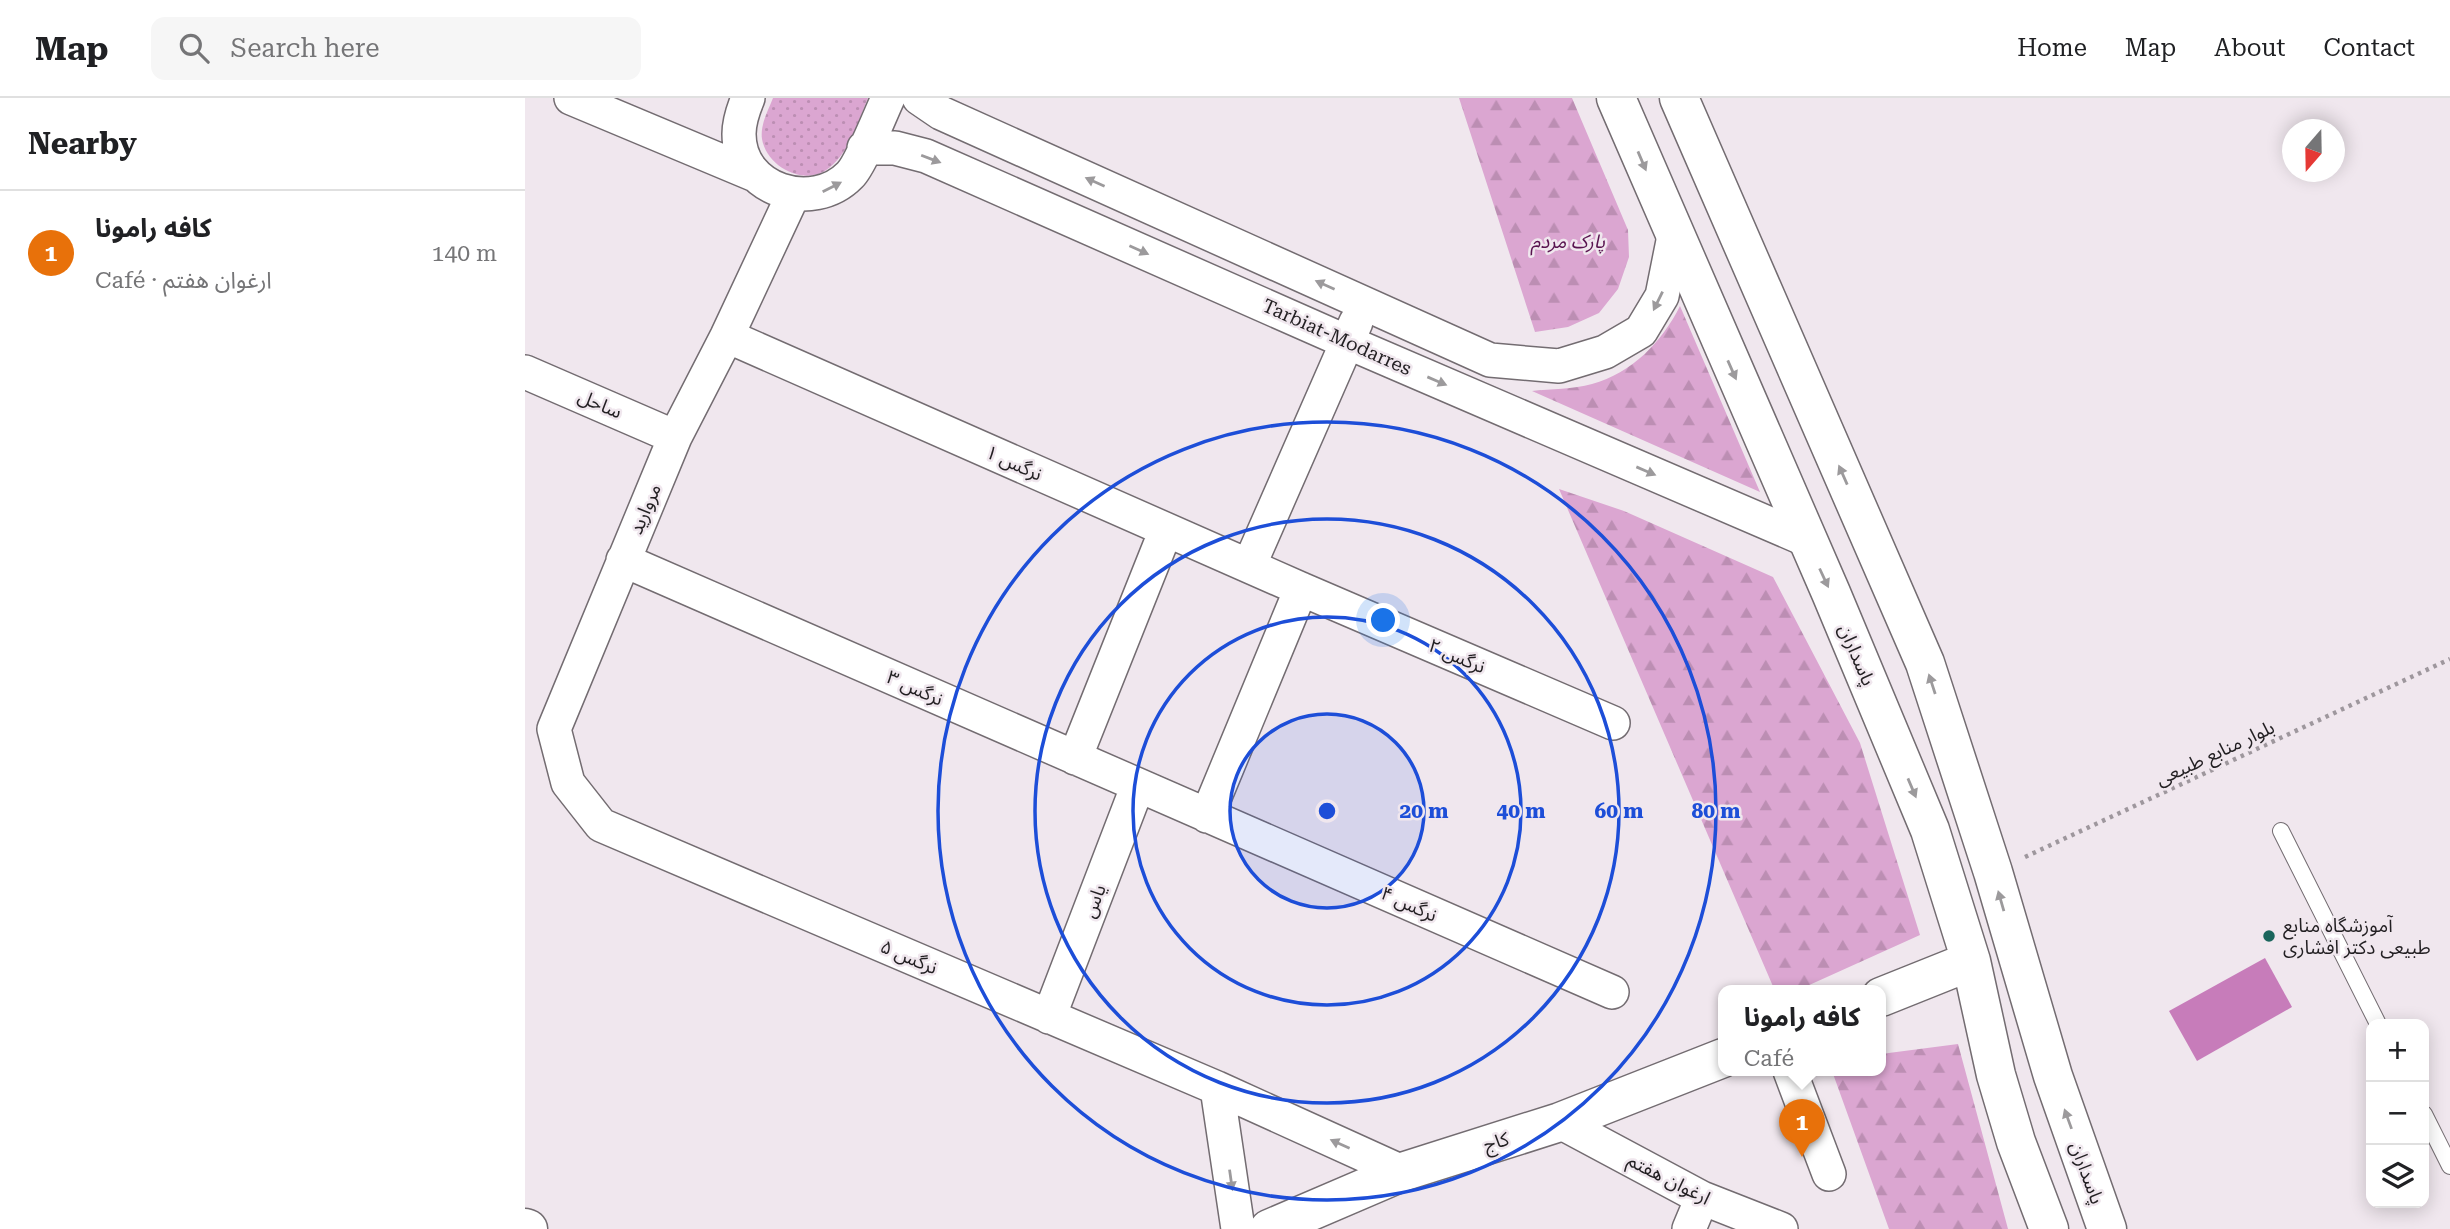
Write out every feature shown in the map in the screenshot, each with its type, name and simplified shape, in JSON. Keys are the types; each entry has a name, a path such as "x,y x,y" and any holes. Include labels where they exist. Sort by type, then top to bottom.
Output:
{"street":[{"path":"571,98 755,175 773,188 793,195 815,194 835,187 852,173 888,98"},
{"path":"748,98 741,114 739,135 744,157 755,175"},
{"path":"919,98 941,113 1490,360 1559,366 1605,352 1641,331 1662,296 1674,236"},
{"name":"پاسداران","path":"1616,98 1831,593 1930,830 1971,961 2000,1089 2016,1142 2049,1229"},
{"name":"پاسداران","path":"1679,98 1925,663 1993,872 2053,1076 2107,1229"},
{"name":"Tarbiat-Modarres","path":"864,148 895,148 926,156 1347,342 1807,540"},
{"name":"مروارید","path":"601,825 568,783 554,729 675,437 727,336 793,195"},
{"path":"1249,566 1364,303"},
{"name":"نرگس ۱","path":"727,336 1301,589"},
{"name":"ساحل","path":"525,372 675,437"},
{"path":"1075,758 1166,530"},
{"name":"نرگس ۳","path":"623,560 1207,816"},
{"path":"1207,816 1301,589"},
{"name":"نرگس ۲","path":"1301,589 1613,723"},
{"name":"یاس","path":"1049,1017 1138,785"},
{"name":"نرگس ۴","path":"1207,816 1612,992"},
{"name":"۵ نرگس","path":"601,825 1217,1088 1402,1172"},
{"path":"1886,995 1971,961"},
{"name":"کاج","path":"1269,1229 1402,1172 1560,1122 1718,1060"},
{"path":"1792,1076 1829,1174"},
{"path":"1217,1088 1238,1229"},
{"name":"ارغوان هفتم","path":"1560,1122 1702,1198 1781,1229"},
{"path":"1689,1229 1702,1198"}],"lane":[{"path":"2281,831 2375,1019"},
{"path":"2429,1124 2450,1166"}],"path":[{"name":"بلوار منابع طبیعی","path":"1993,872 2450,659"}],"green space":[{"path":"773,98 868,98 843,154 829,168 810,176 789,172 779,166 765,149 762,129"},
{"name":"پارک مردم","path":"1459,98 1572,98 1628,230 1629,257 1618,289 1599,313 1568,327 1535,332"},
{"path":"1680,306 1760,492 1532,391 1585,386 1620,372 1655,344"},
{"path":"1559,489 1624,511 1773,577 1860,743 1920,935 1809,985 1772,985"},
{"path":"1958,1044 2008,1229 1889,1229 1834,1076 1886,1076 1886,1053"}],"shaded area":[{"path":"2265,958 2292,1007 2197,1061 2169,1011"}],"place":[{"name":"آموزشگاه منابع طبیعی دکتر افشاری","path":"2269,936"},
{"name":"کافه رامونا","path":"1802,1157"}]}
